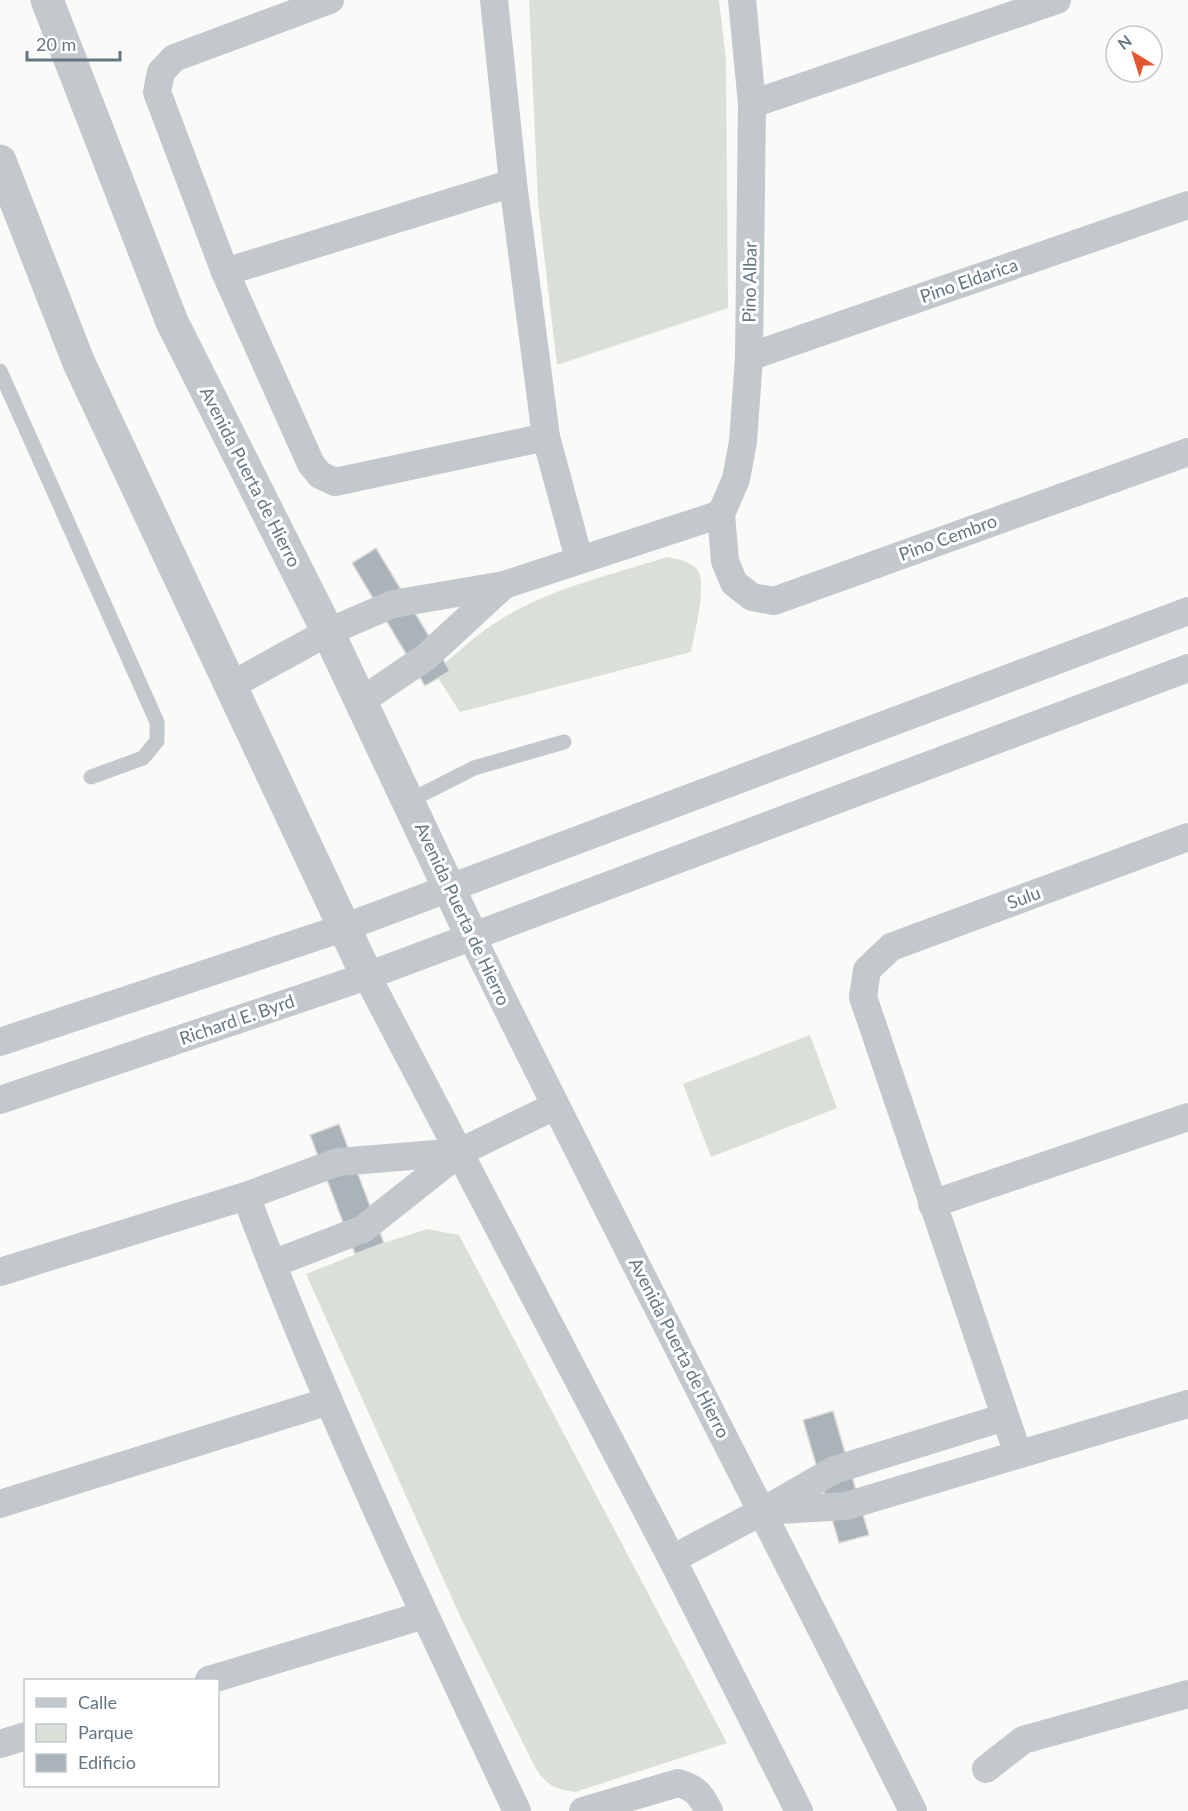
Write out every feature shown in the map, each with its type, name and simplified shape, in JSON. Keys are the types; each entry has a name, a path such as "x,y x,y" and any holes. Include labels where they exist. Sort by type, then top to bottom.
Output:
{"street":[{"name":"Avenida Puerta de Hierro","path":"47,0 172,322 328,632 472,938 555,1106 763,1511 913,1811"},
{"path":"330,0 174,58 161,72 157,92 225,272 311,464 320,475 335,482 546,437"},
{"path":"494,0 513,183 546,437 579,559"},
{"name":"Pino Albar","path":"725,561 721,514 736,479 743,442 749,357 753,104 742,0"},
{"path":"753,104 1057,0"},
{"path":"0,161 79,363 343,928 672,1559 799,1811"},
{"path":"225,272 513,183"},
{"name":"Pino Eldarica","path":"749,357 1188,205"},
{"name":"Pino Cembro","path":"725,561 734,583 752,597 774,601 1188,452"},
{"path":"230,686 328,632 393,604 504,585 721,514"},
{"path":"361,701 426,657 504,585"},
{"path":"0,1042 450,890 1188,611"},
{"name":"Richard E. Byrd","path":"0,1100 367,976 472,938 1188,668"},
{"name":"Sulu","path":"932,1204 863,997 867,970 891,947 1188,837"},
{"path":"272,1264 363,1229 460,1152 555,1106"},
{"path":"1018,1454 932,1204 1188,1117"},
{"path":"0,1272 246,1196 338,1162 460,1152"},
{"path":"246,1196 328,1401 424,1615 517,1811"},
{"path":"0,1504 328,1401"},
{"path":"763,1511 846,1506 1188,1404"},
{"path":"672,1559 834,1470 1005,1417"},
{"path":"212,1679 424,1615"},
{"path":"986,1769 1023,1740 1188,1694"},
{"path":"0,1744 24,1737"},
{"path":"583,1811 678,1783 689,1786 699,1793 709,1811"}],"lane":[{"path":"0,371 157,722 157,741 143,758 91,777"},
{"path":"409,801 474,768 564,742"}],"green space":[{"path":"529,0 719,0 726,60 728,308 557,365 538,203"},
{"path":"667,557 690,564 697,569 700,576 701,596 691,652 460,712 438,678 450,671 445,663 492,625 512,613 576,585"},
{"path":"810,1035 837,1108 711,1157 683,1084"},
{"path":"427,1229 459,1235 727,1743 575,1792 552,1786 536,1769 460,1616 306,1274 384,1243"}],"building":[{"path":"376,548 450,671 425,686 352,563"},
{"path":"339,1124 384,1243 355,1254 310,1135"},
{"path":"833,1411 869,1535 839,1543 803,1420"}]}
